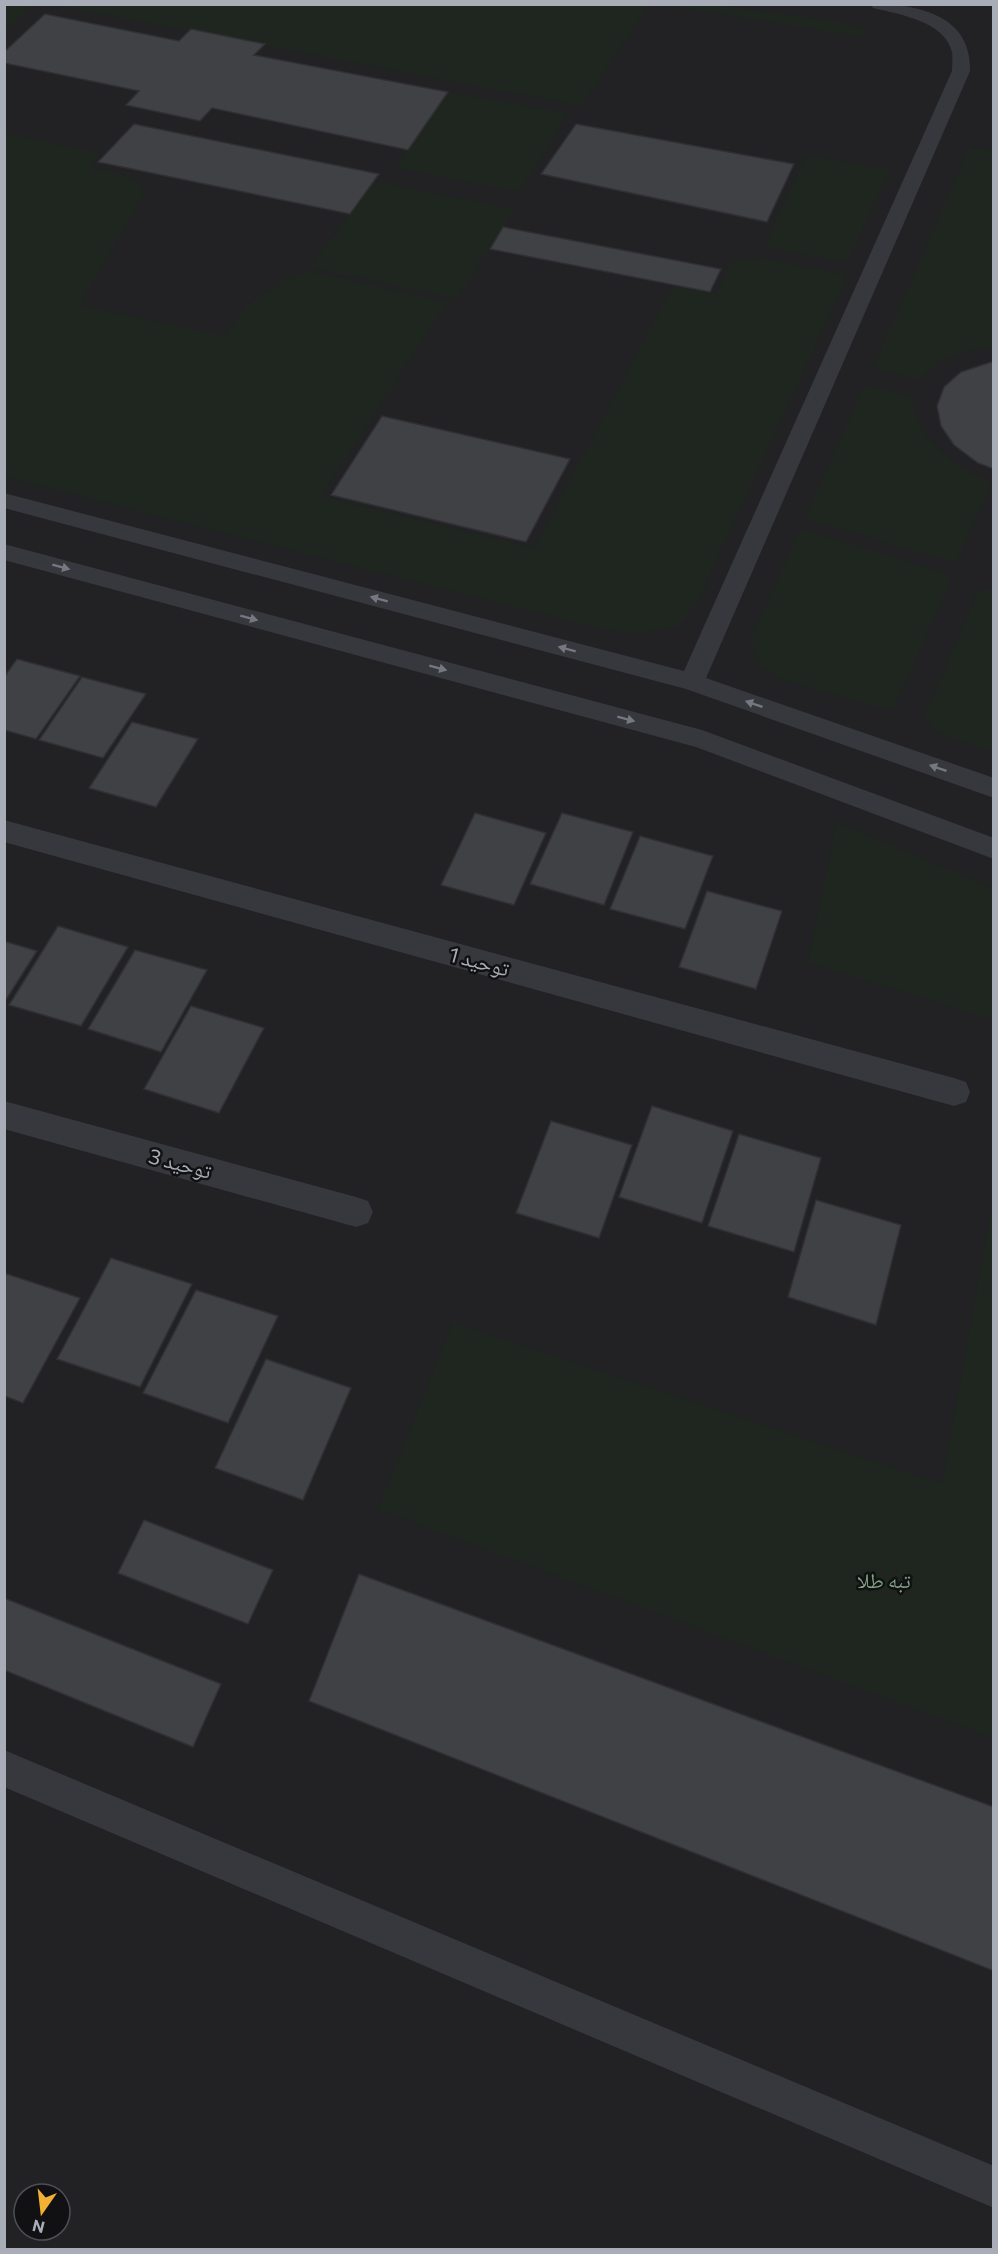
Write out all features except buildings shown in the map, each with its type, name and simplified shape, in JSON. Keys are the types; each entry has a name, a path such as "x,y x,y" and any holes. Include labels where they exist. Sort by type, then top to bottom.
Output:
{"street":[{"name":"توحید 1","path":"4,831 954,1092"},
{"name":"توحید 3","path":"4,1115 356,1212"}],"lane":[{"path":"692,682 961,71 961,53 954,37 936,23 900,9 879,4"},
{"path":"4,500 692,682 993,788"},
{"path":"4,552 702,739 993,849"},
{"path":"4,1768 993,2187"}],"shaded area":[{"path":"5,5 993,5 993,2249 5,2249"}],"green space":[{"path":"5,4 42,5 33,6 5,31"},
{"path":"53,5 649,5 581,106"},
{"path":"665,5 717,5 830,20 864,28 870,33 866,37 855,36"},
{"path":"448,92 568,113 520,192 395,168"},
{"path":"4,133 100,153 89,166 115,172 140,182 145,193 83,299 85,306 224,336 248,304 281,282 308,271 448,302 321,496 534,548 673,286 715,294 733,259 755,262 756,257 848,275 695,607 676,628 637,633 605,630 5,477"},
{"path":"977,147 993,151 993,346 953,356 936,365 920,380 873,368 968,150"},
{"path":"807,155 890,170 847,262 764,247"},
{"path":"374,181 515,209 457,299 310,267"},
{"path":"868,385 911,396 921,426 939,450 964,469 992,482 958,559 952,562 805,518 862,391"},
{"path":"801,529 942,572 951,581 894,707 885,709 779,679 760,666 750,639"},
{"path":"994,590 993,752 934,731 924,716 978,592"},
{"path":"837,822 993,888 993,1020 808,962"},
{"name":"تبه طلا","path":"993,1200 993,1738 378,1509 453,1322 942,1484"}]}
